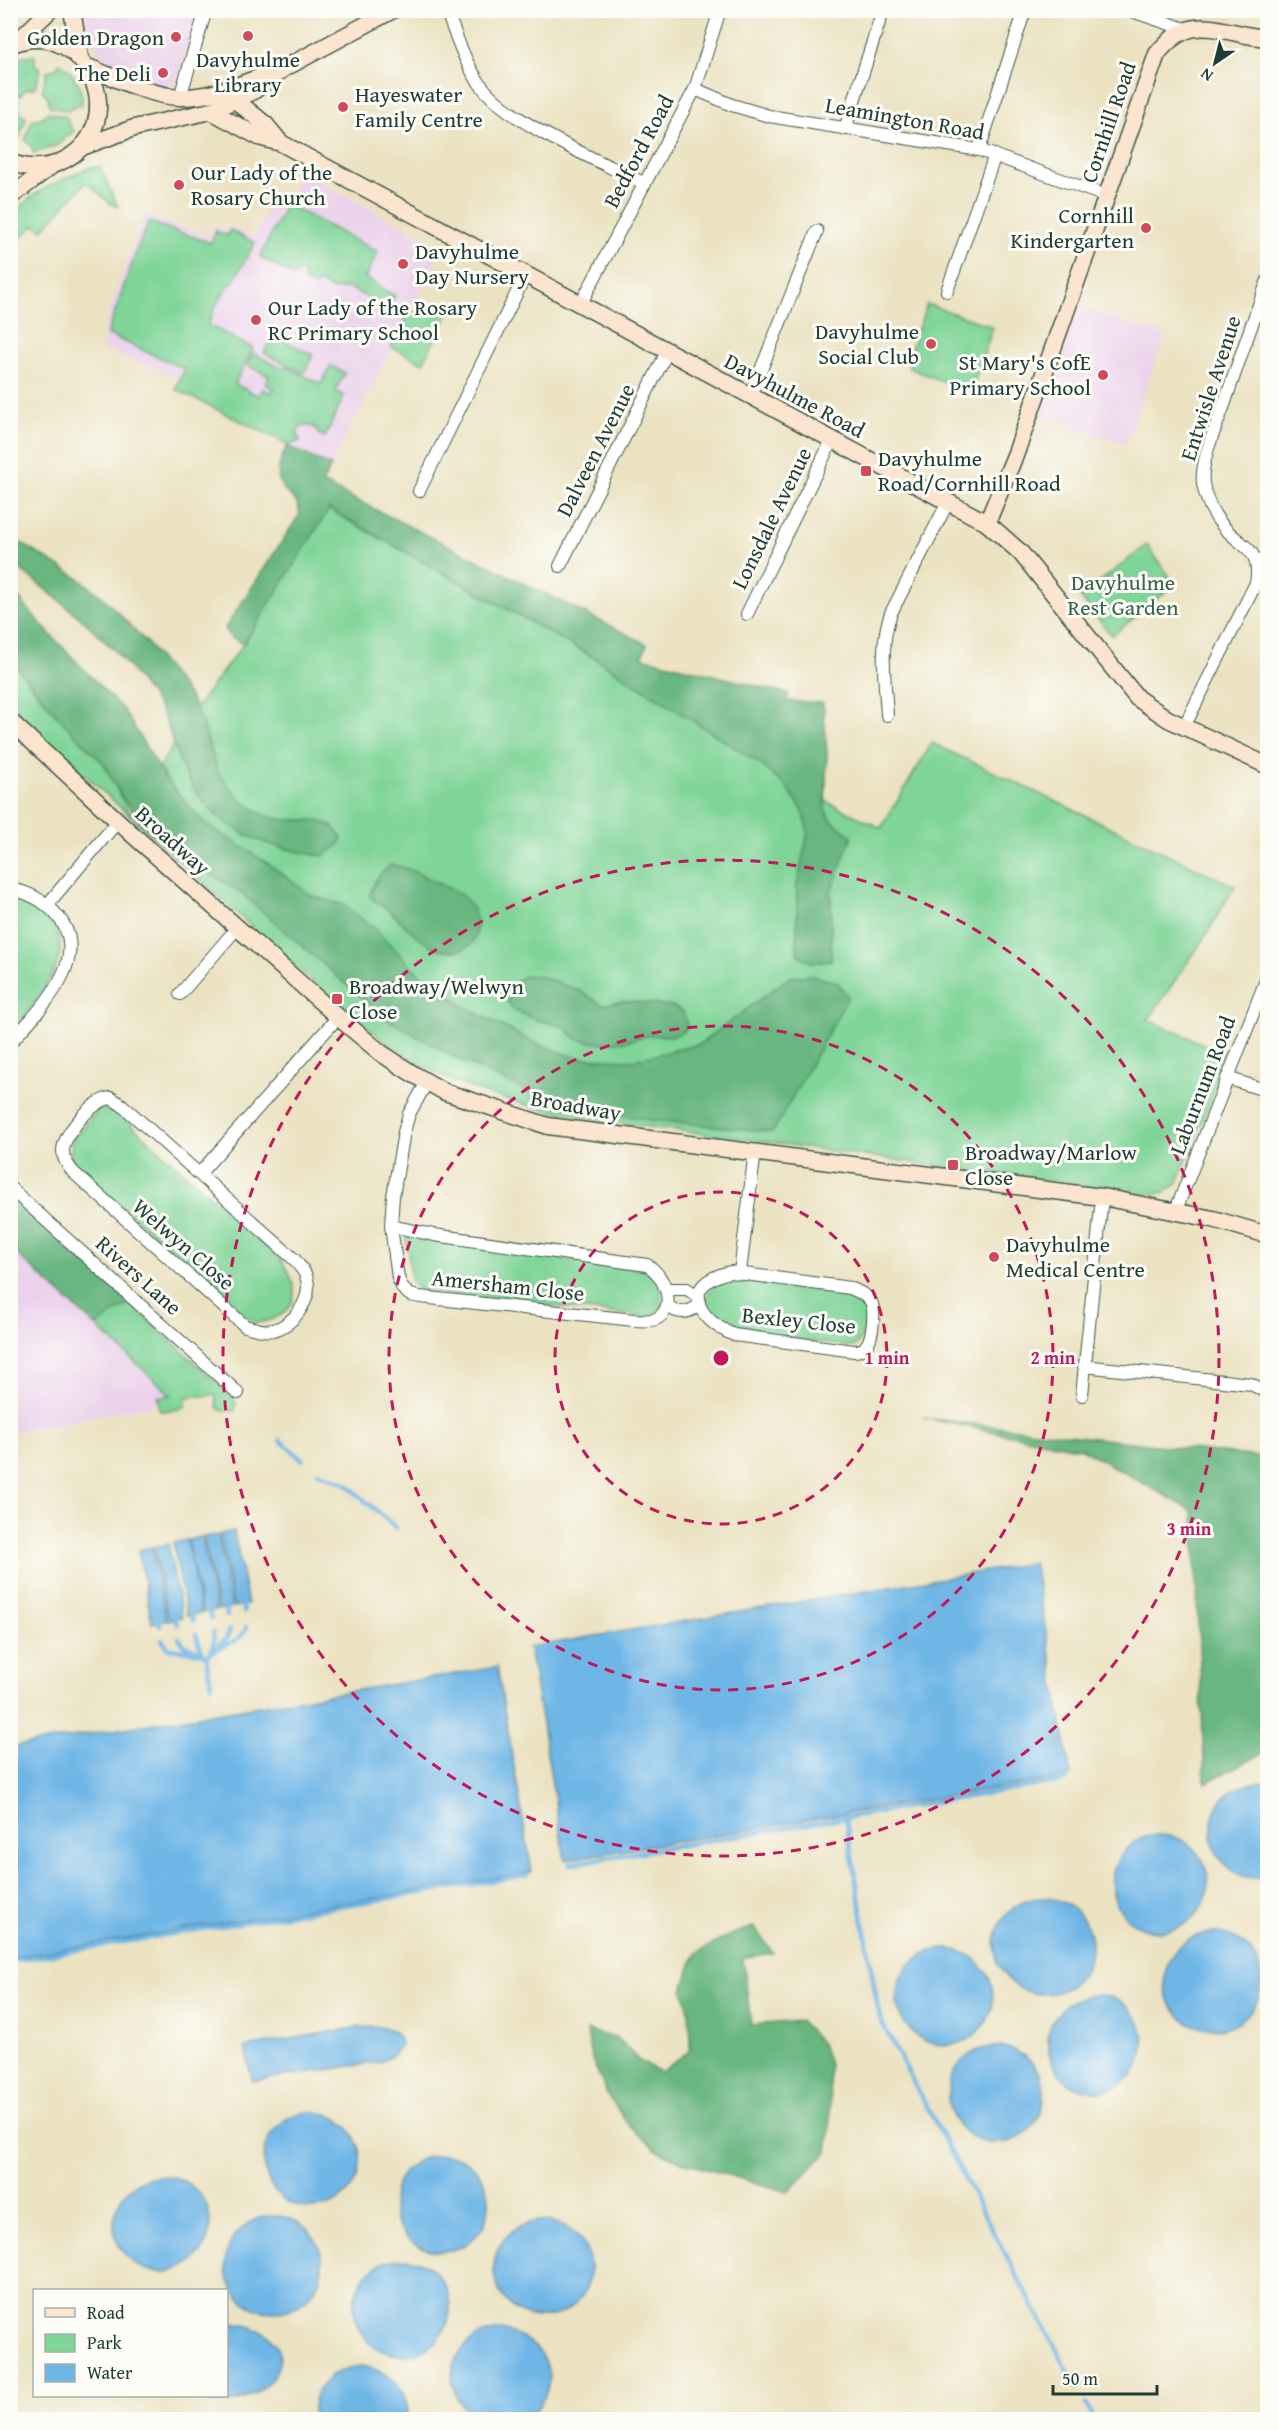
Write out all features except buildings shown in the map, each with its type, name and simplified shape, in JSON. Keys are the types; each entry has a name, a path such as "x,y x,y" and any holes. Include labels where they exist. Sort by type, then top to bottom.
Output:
{"street":[{"path":"14,43 51,10"},
{"path":"10,196 37,175 69,158 82,147 96,123 99,104 96,85 84,63 72,10"},
{"path":"180,97 206,10"},
{"path":"82,147 134,128 211,111 236,100 252,92 284,69 393,10"},
{"path":"446,10 479,84 491,97 550,136 645,184"},
{"name":"Bedford Road","path":"580,305 694,89 720,10"},
{"path":"845,129 883,10"},
{"path":"979,150 1025,10"},
{"path":"1133,11 1185,29 1214,28 1268,38"},
{"name":"Cornhill Road","path":"987,523 1016,453 1151,65 1165,44 1185,29"},
{"path":"14,43 35,39 53,42 68,48 84,63 149,90 180,97 198,96 284,69"},
{"name":"Leamington Road","path":"694,89 751,112 979,150 1106,196"},
{"path":"220,90 266,125 281,143"},
{"path":"211,111 259,137 281,143"},
{"name":"Davyhulme Road","path":"281,143 987,523 1020,552 1137,698 1152,710 1184,727 1268,766"},
{"path":"947,291 995,155"},
{"path":"10,162 34,168 53,165"},
{"path":"750,397 817,231"},
{"path":"419,491 525,276"},
{"name":"Entwisle Avenue","path":"1184,727 1256,583 1262,558 1223,526 1207,498 1203,481 1210,444 1268,280"},
{"name":"Dalveen Avenue","path":"560,566 667,352"},
{"name":"Lonsdale Avenue","path":"747,614 832,440"},
{"path":"887,715 883,643 885,629 948,502"},
{"name":"Broadway","path":"10,721 237,928 381,1053 427,1082 462,1098 548,1126 586,1133 755,1151 1102,1197 1176,1210 1268,1235"},
{"path":"47,905 118,821"},
{"path":"10,890 28,894 47,905 59,918 67,934 69,952 66,968 53,993 10,1043"},
{"path":"180,994 237,928"},
{"name":"Laburnum Road","path":"1176,1210 1268,975"},
{"path":"200,1173 338,1017"},
{"path":"1227,1078 1268,1091"},
{"name":"Amersham Close","path":"427,1082 409,1114 393,1196 391,1226 398,1278 403,1289 410,1294 634,1320 655,1319 661,1315 670,1288 681,1287"},
{"name":"Welwyn Close","path":"111,1098 200,1173 295,1260 306,1276 307,1291 302,1307 293,1320 281,1327 271,1331 245,1326 73,1172 64,1160 63,1150 66,1137 96,1103 102,1099 111,1098"},
{"name":"Bexley Close","path":"740,1272 755,1151"},
{"name":"Rivers Lane","path":"10,1188 238,1394"},
{"path":"1082,1395 1102,1197"},
{"name":"Amersham Close","path":"391,1226 434,1235 647,1265 661,1276 667,1299"},
{"name":"Bexley Close","path":"667,1299 672,1309 689,1312 698,1301 705,1285 712,1279 720,1274 740,1272 850,1288 869,1299 874,1311 869,1342 860,1351 854,1352 734,1335 717,1328 707,1320 698,1301 681,1287"},
{"path":"1084,1366 1251,1384 1268,1394"}],"shaded area":[{"path":"84,11 199,11 175,83 169,87 143,81 123,72 107,61 89,38"},
{"name":"Our Lady of the Rosary RC Primary School","path":"301,172 443,247 331,466 174,390 178,377 103,349 104,330 110,308 145,215 210,237 215,225 226,231 229,226 254,238 273,197 286,203"},
{"name":"St Mary's CofE Primary School","path":"1080,306 1165,336 1125,445 1041,415"},
{"path":"10,1249 172,1395 158,1397 159,1404 11,1433"}],"green space":[{"path":"23,56 35,56 35,64 41,69 35,88 26,89 20,96 11,93 11,61"},
{"path":"60,63 74,76 81,92 82,105 74,106 69,111 49,106 48,97 42,91 47,71 55,69"},
{"path":"11,100 18,102 19,111 26,118 19,138 11,140"},
{"path":"48,112 67,117 74,131 56,146 33,153 31,146 25,140 32,120 41,118"},
{"path":"91,167 100,167 118,207 111,204 86,182 42,230 35,225 11,245 11,222 24,203 45,188"},
{"path":"286,204 378,252 365,278 395,296 386,312 371,304 373,300 349,288 333,290 319,282 316,287 303,280 305,274 297,271 294,276 260,257"},
{"path":"149,222 211,243 216,231 227,236 230,230 255,243 231,285 229,284 215,307 208,325 253,348 235,384 259,396 263,389 271,393 274,389 265,384 269,376 247,365 253,353 283,369 285,366 321,384 331,366 345,373 335,391 344,396 325,437 319,435 315,427 303,425 297,432 300,441 289,445 175,389 185,369 107,334"},
{"path":"927,304 993,327 972,388 964,390 909,368 908,357"},
{"path":"427,306 449,312 423,363 391,347 410,311 421,314"},
{"path":"273,335 313,355 304,373 264,353"},
{"path":"287,446 331,466 322,483 647,644 642,657 789,694 786,701 823,703 827,752 825,810 833,822 852,836 831,891 831,960 812,962 804,959 797,952 797,885 808,832 802,809 785,786 759,763 595,658 329,509 244,644 231,638 225,628 300,514 296,502 282,487 279,477 279,466"},
{"path":"328,509 595,658 691,719 768,747 827,752 825,801 881,828 932,743 1235,886 1203,940 1148,1020 1229,1055 1177,1184 1166,1192 1147,1194 565,1114 488,1094 434,1072 402,1053 328,996 11,708 10,660 59,718 104,764 130,815 198,705 247,639"},
{"path":"11,537 80,579 104,598 147,643 190,697 203,725 218,773 241,801 266,816 285,820 316,820 332,826 342,838 339,845 323,856 282,848 245,834 227,824 212,811 198,796 187,777 165,721 152,697 106,641 11,562"},
{"name":"Davyhulme Rest Garden","path":"1147,545 1175,584 1112,636 1080,597"},
{"path":"10,588 49,633 124,711 165,778 204,823 266,862 312,896 344,905 375,929 421,976 474,1012 535,1043 577,1058 634,1060 700,1044 790,977 811,975 838,983 848,997 773,1132 660,1121 558,1106 456,1058 386,1019 240,892 184,858 143,826 122,797 104,764 59,718 11,660"},
{"path":"391,865 413,871 452,890 469,903 477,929 470,945 453,951 434,947 370,896 375,882"},
{"path":"11,896 38,910 53,925 60,942 59,959 52,977 11,1033"},
{"path":"525,976 539,976 578,990 603,1005 623,1001 672,1006 683,1012 687,1024 684,1032 673,1036 651,1035 626,1041 598,1043 577,1039 562,1026 536,1020 514,1010 508,1002 509,993 512,986"},
{"path":"99,1109 111,1109 119,1114 279,1258 292,1281 294,1291 289,1308 270,1320 255,1323 243,1315 76,1165 70,1157 72,1140"},
{"path":"11,1196 130,1303 96,1326 11,1249"},
{"path":"406,1236 644,1270 658,1282 662,1299 660,1311 646,1317 420,1291 411,1280"},
{"path":"734,1278 851,1294 865,1305 866,1322 861,1338 854,1347 739,1332 721,1324 706,1307 707,1295 717,1283"},
{"path":"130,1303 230,1395 236,1403 235,1411 223,1411 217,1408 216,1395 186,1397 186,1406 176,1410 160,1411 158,1397 171,1395 96,1326"},
{"path":"923,1418 1267,1458 1267,1751 1205,1783 1193,1511 1082,1449"},
{"path":"754,1927 773,1953 743,1958 751,2025 801,2021 823,2046 829,2065 830,2126 827,2152 788,2192 682,2162 657,2150 630,2127 608,2096 591,2057 587,2030 618,2039 639,2061 661,2072 690,2050 689,2011 683,1990 691,1964 698,1952 730,1935"}],"water":[{"path":"234,1531 248,1604 234,1607 220,1534"},
{"path":"218,1535 232,1607 218,1610 204,1537"},
{"path":"202,1537 216,1610 202,1613 188,1540"},
{"path":"187,1540 201,1613 187,1616 173,1543"},
{"path":"168,1544 182,1617 168,1620 154,1547"},
{"path":"152,1547 166,1620 152,1623 138,1550"},
{"path":"1034,1563 1071,1776 565,1860 529,1647"},
{"path":"497,1667 532,1872 11,1958 11,1747"},
{"path":"1260,1782 1268,1783 1267,1877 1246,1877 1229,1868 1218,1854 1212,1837 1213,1818 1221,1801 1236,1788"},
{"path":"1160,1835 1178,1839 1194,1849 1204,1865 1208,1883 1204,1901 1194,1917 1178,1927 1160,1931 1142,1927 1126,1917 1116,1901 1112,1883 1116,1865 1126,1849 1142,1839"},
{"path":"1043,1898 1061,1902 1077,1912 1087,1928 1091,1946 1087,1964 1077,1980 1061,1990 1043,1994 1025,1990 1009,1980 999,1964 995,1946 999,1928 1009,1912 1025,1902"},
{"path":"1213,1933 1231,1937 1247,1947 1257,1963 1261,1981 1257,1999 1247,2015 1231,2025 1213,2029 1195,2025 1179,2015 1169,1999 1165,1981 1169,1963 1179,1947 1195,1937"},
{"path":"945,1949 963,1953 979,1963 989,1979 993,1997 989,2015 979,2031 963,2041 945,2045 927,2041 911,2031 901,2015 897,1997 901,1979 911,1963 927,1953"},
{"path":"1096,1995 1114,1999 1130,2009 1140,2025 1144,2043 1140,2061 1130,2077 1114,2087 1096,2091 1078,2087 1062,2077 1052,2061 1048,2043 1052,2025 1062,2009 1078,1999"},
{"path":"360,2027 379,2027 391,2030 396,2033 401,2045 391,2057 380,2062 252,2081 245,2047"},
{"path":"996,2047 1014,2051 1030,2061 1040,2077 1044,2095 1040,2113 1030,2129 1014,2139 996,2143 978,2139 962,2129 952,2113 948,2095 952,2077 962,2061 978,2051"},
{"path":"312,2112 330,2116 346,2126 356,2142 360,2160 356,2178 346,2194 330,2204 312,2208 294,2204 278,2194 268,2178 264,2160 268,2142 278,2126 294,2116"},
{"path":"441,2155 459,2159 475,2169 485,2185 489,2203 485,2221 475,2237 459,2247 441,2251 423,2247 407,2237 397,2221 393,2203 397,2185 407,2169 423,2159"},
{"path":"162,2176 180,2180 196,2190 206,2206 210,2224 206,2242 196,2258 180,2268 162,2272 144,2268 128,2258 118,2242 114,2224 118,2206 128,2190 144,2180"},
{"path":"274,2216 292,2220 308,2230 318,2246 322,2264 318,2282 308,2298 292,2308 274,2312 256,2308 240,2298 230,2282 226,2264 230,2246 240,2230 256,2220"},
{"path":"542,2221 560,2225 576,2235 586,2251 590,2269 586,2287 576,2303 560,2313 542,2317 524,2313 508,2303 498,2287 494,2269 498,2251 508,2235 524,2225"},
{"path":"402,2259 420,2263 436,2273 446,2289 450,2307 446,2325 436,2341 420,2351 402,2355 384,2351 368,2341 358,2325 354,2307 358,2289 368,2273 384,2263"},
{"path":"233,2323 262,2332 277,2345 279,2361 272,2378 258,2392 238,2401 214,2403 193,2397 228,2397 228,2324"},
{"path":"501,2330 525,2339 542,2355 549,2376 547,2388 539,2406 527,2418 509,2421 476,2419 463,2407 455,2393 452,2379 454,2365 460,2352 470,2342 484,2334"},
{"path":"361,2366 381,2372 396,2383 405,2399 408,2419 313,2419 315,2398 325,2382 341,2371"}],"waterway":[{"path":"280,1440 303,1460"},
{"path":"318,1472 345,1483 396,1528"},
{"path":"243,1605 244,1612"},
{"path":"226,1609 227,1616"},
{"path":"209,1612 211,1618"},
{"path":"192,1615 193,1621"},
{"path":"175,1618 177,1624"},
{"path":"159,1621 160,1626"},
{"path":"207,1657 217,1649 235,1641 244,1633 246,1627"},
{"path":"215,1648 226,1639 230,1630"},
{"path":"210,1653 214,1641 213,1632"},
{"path":"196,1634 202,1653"},
{"path":"179,1638 185,1646 196,1650"},
{"path":"162,1640 169,1649 202,1653 207,1657"},
{"path":"207,1657 211,1685"},
{"path":"570,1864 1067,1780"},
{"path":"845,1816 879,2014 883,2025 1077,2388"},
{"path":"10,1961 528,1875"},
{"path":"1086,2404 1094,2420"}],"place":[{"name":"Davyhulme Library","path":"248,36"},
{"name":"Golden Dragon","path":"176,37"},
{"name":"The Deli","path":"163,73"},
{"name":"Hayeswater Family Centre","path":"343,107"},
{"name":"Our Lady of the Rosary Church","path":"179,185"},
{"name":"Cornhill Kindergarten","path":"1146,228"},
{"name":"Davyhulme Day Nursery","path":"403,264"},
{"name":"Our Lady of the Rosary RC Primary School","path":"256,320"},
{"name":"Davyhulme Social Club","path":"931,344"},
{"name":"St Mary's CofE Primary School","path":"1103,375"},
{"name":"Davyhulme Road/Cornhill Road","path":"866,471"},
{"name":"Broadway/Welwyn Close","path":"337,999"},
{"name":"Broadway/Marlow Close","path":"953,1165"},
{"name":"Davyhulme Medical Centre","path":"994,1257"}]}
